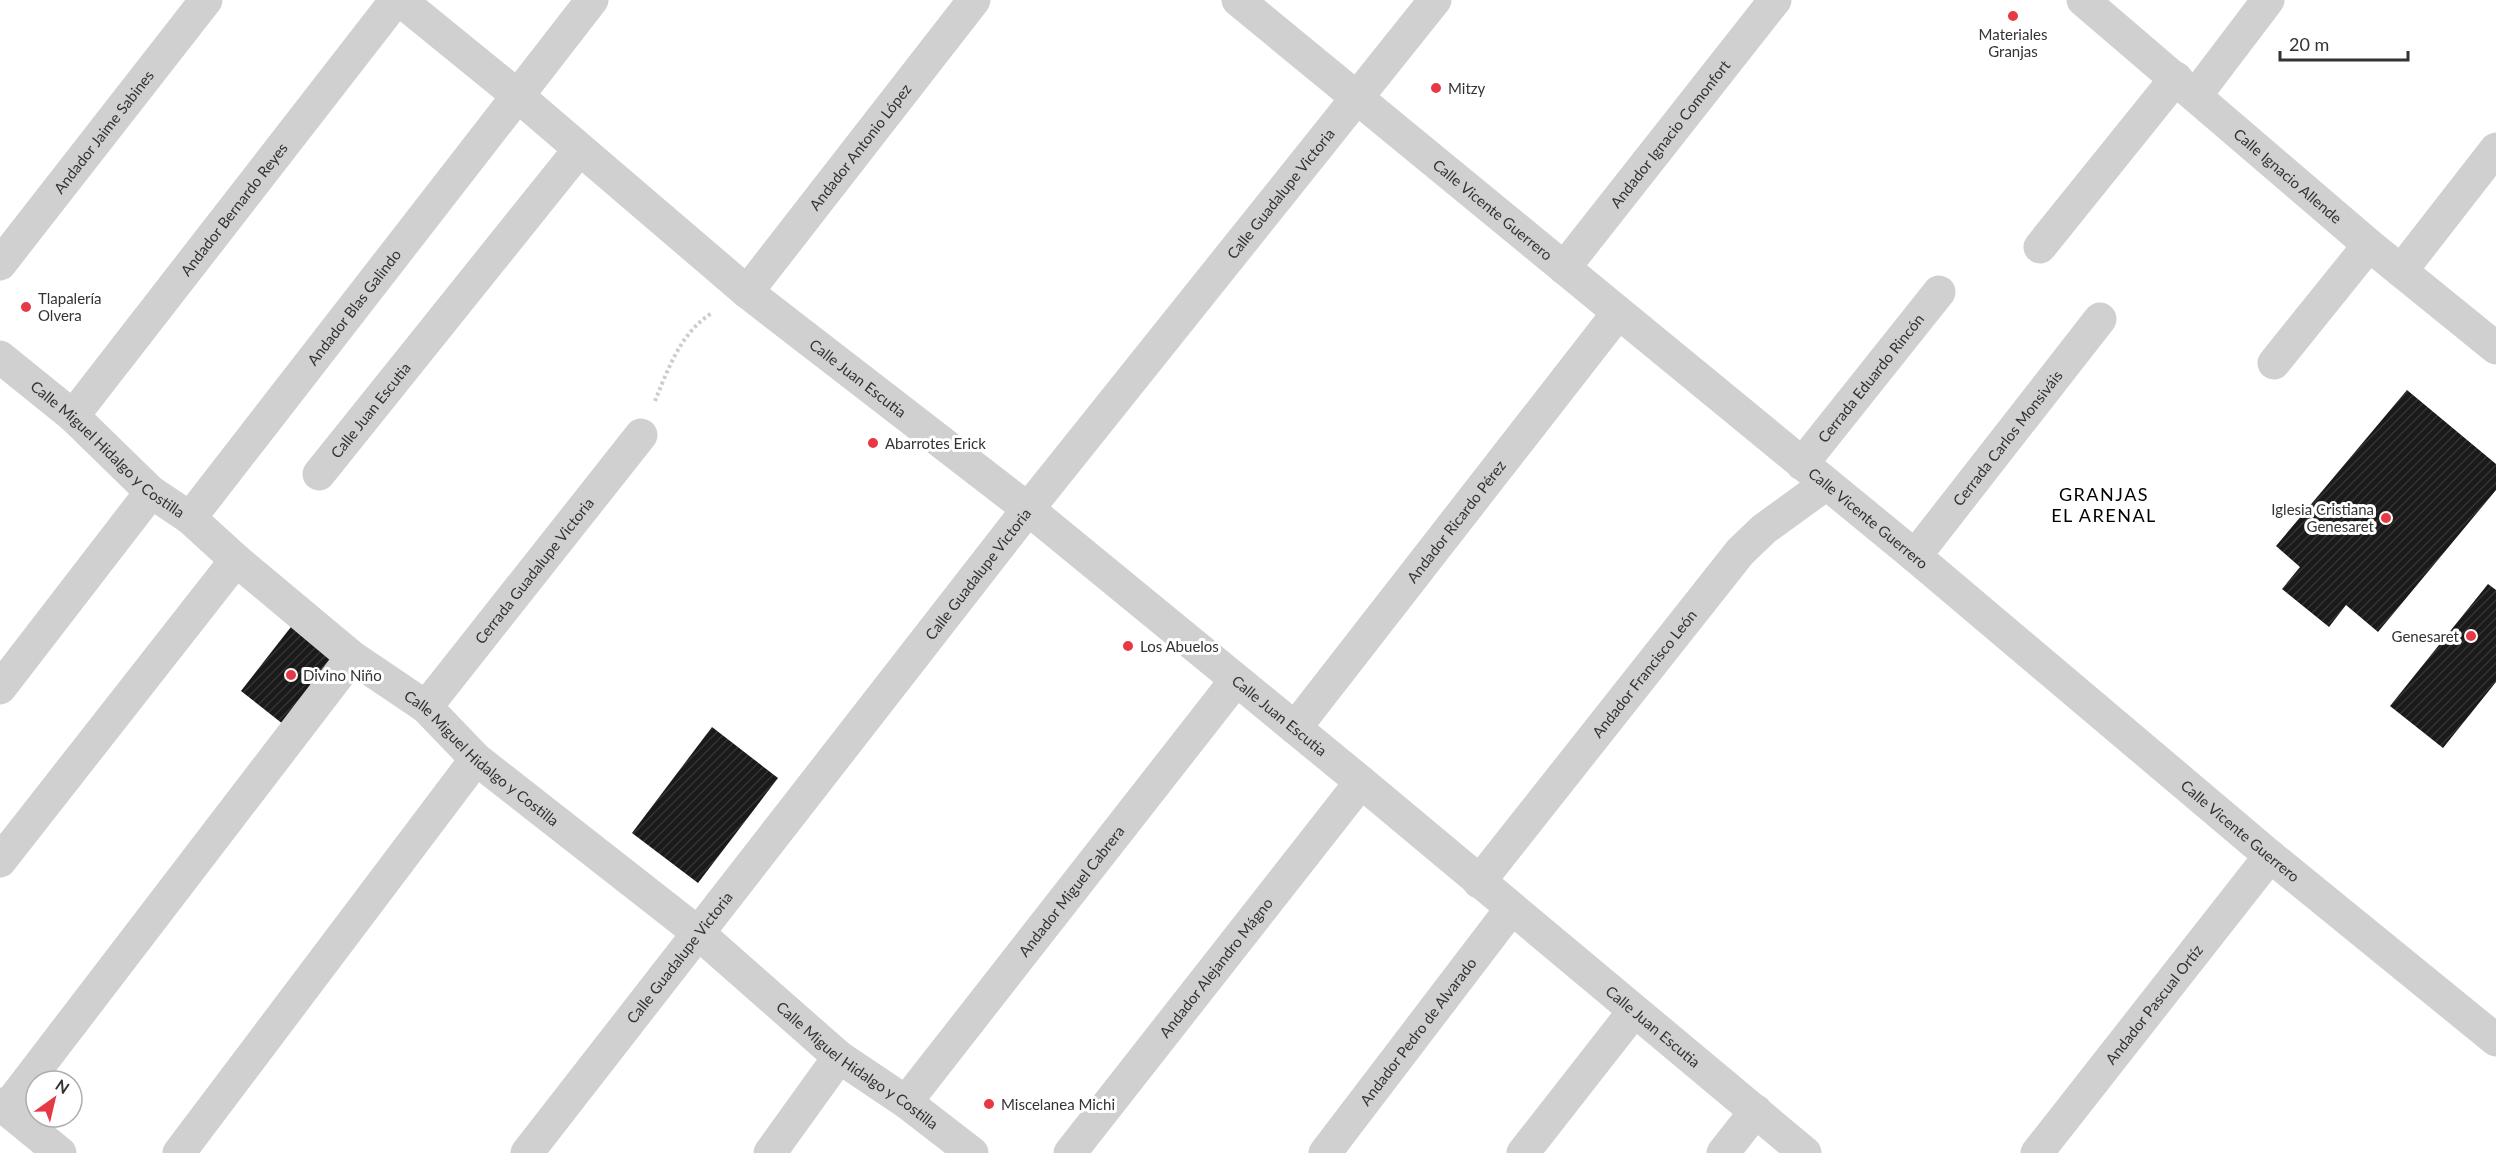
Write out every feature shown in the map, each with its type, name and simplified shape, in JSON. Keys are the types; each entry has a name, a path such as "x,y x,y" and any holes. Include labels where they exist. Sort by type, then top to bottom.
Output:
{"street":[{"name":"Andador Jaime Sabines","path":"0,264 206,0"},
{"name":"Calle Juan Escutia","path":"398,0 518,96 747,292 1028,509 1361,782 1805,1153"},
{"name":"Andador Bernardo Reyes","path":"73,416 398,0"},
{"name":"Andador Blas Galindo","path":"190,518 592,0"},
{"name":"Andador Antonio López","path":"747,292 974,0"},
{"name":"Calle Vicente Guerrero","path":"1238,0 1915,556 2270,856 2496,1040"},
{"name":"Calle Guadalupe Victoria","path":"527,1153 1028,509 1435,0"},
{"name":"Andador Ignacio Comonfort","path":"1564,268 1775,0"},
{"name":"Calle Ignacio Allende","path":"2083,0 2186,86 2368,245 2496,348"},
{"path":"2040,247 2186,86 2268,0"},
{"path":"2401,271 2496,149"},
{"name":"Calle Juan Escutia","path":"320,474 579,150"},
{"path":"2274,363 2368,245"},
{"name":"Cerrada Eduardo Rincón","path":"1814,474 1939,292"},
{"name":"Andador Ricardo Pérez","path":"1295,728 1618,313"},
{"name":"Cerrada Carlos Monsiváis","path":"1915,556 2100,320"},
{"name":"Calle Miguel Hidalgo y Costilla","path":"0,357 73,416 151,492 190,518 236,560 352,657 426,707 476,759 697,932 839,1057 906,1102 972,1153"},
{"name":"Cerrada Guadalupe Victoria","path":"426,707 641,435"},
{"name":"Andador Francisco León","path":"1479,882 1740,552 1814,474"},
{"path":"0,688 151,492"},
{"path":"0,861 236,560"},
{"path":"60,1153 3,1107 352,657"},
{"name":"Andador Miguel Cabrera","path":"906,1102 1236,680"},
{"path":"179,1153 476,759"},
{"name":"Andador Alejandro Mágno","path":"1070,1153 1361,782"},
{"name":"Andador Pascual Ortíz","path":"2037,1153 2270,856"},
{"name":"Andador Pedro de Alvarado","path":"1325,1153 1511,909"},
{"path":"1523,1153 1634,1011"},
{"path":"770,1153 839,1057"},
{"path":"1723,1153 1755,1112"}],"path":[{"path":"641,435 676,352 704,318 747,292"}],"building":[{"name":"Iglesia Cristiana Genesaret","path":"2407,390 2496,464 2496,490 2378,632 2346,605 2329,627 2282,589 2300,567 2276,546"},
{"name":"Genesaret","path":"2488,584 2496,590 2496,682 2443,748 2390,706"},
{"name":"Divino Niño","path":"294,623 341,660 288,728 241,691"},
{"path":"712,727 778,778 698,883 632,833"}],"place":[{"name":"Materiales Granjas","path":"2013,16"},
{"name":"Mitzy","path":"1436,88"},
{"name":"Tlapalería Olvera","path":"26,307"},
{"name":"Abarrotes Erick","path":"873,443"},
{"name":"Iglesia Cristiana Genesaret","path":"2386,518"},
{"name":"Genesaret","path":"2471,636"},
{"name":"Los Abuelos","path":"1128,646"},
{"name":"Divino Niño","path":"291,675"},
{"name":"Miscelanea Michi","path":"989,1104"}],"district":[{"name":"GRANJAS EL ARENAL","path":"2104,504"}]}
